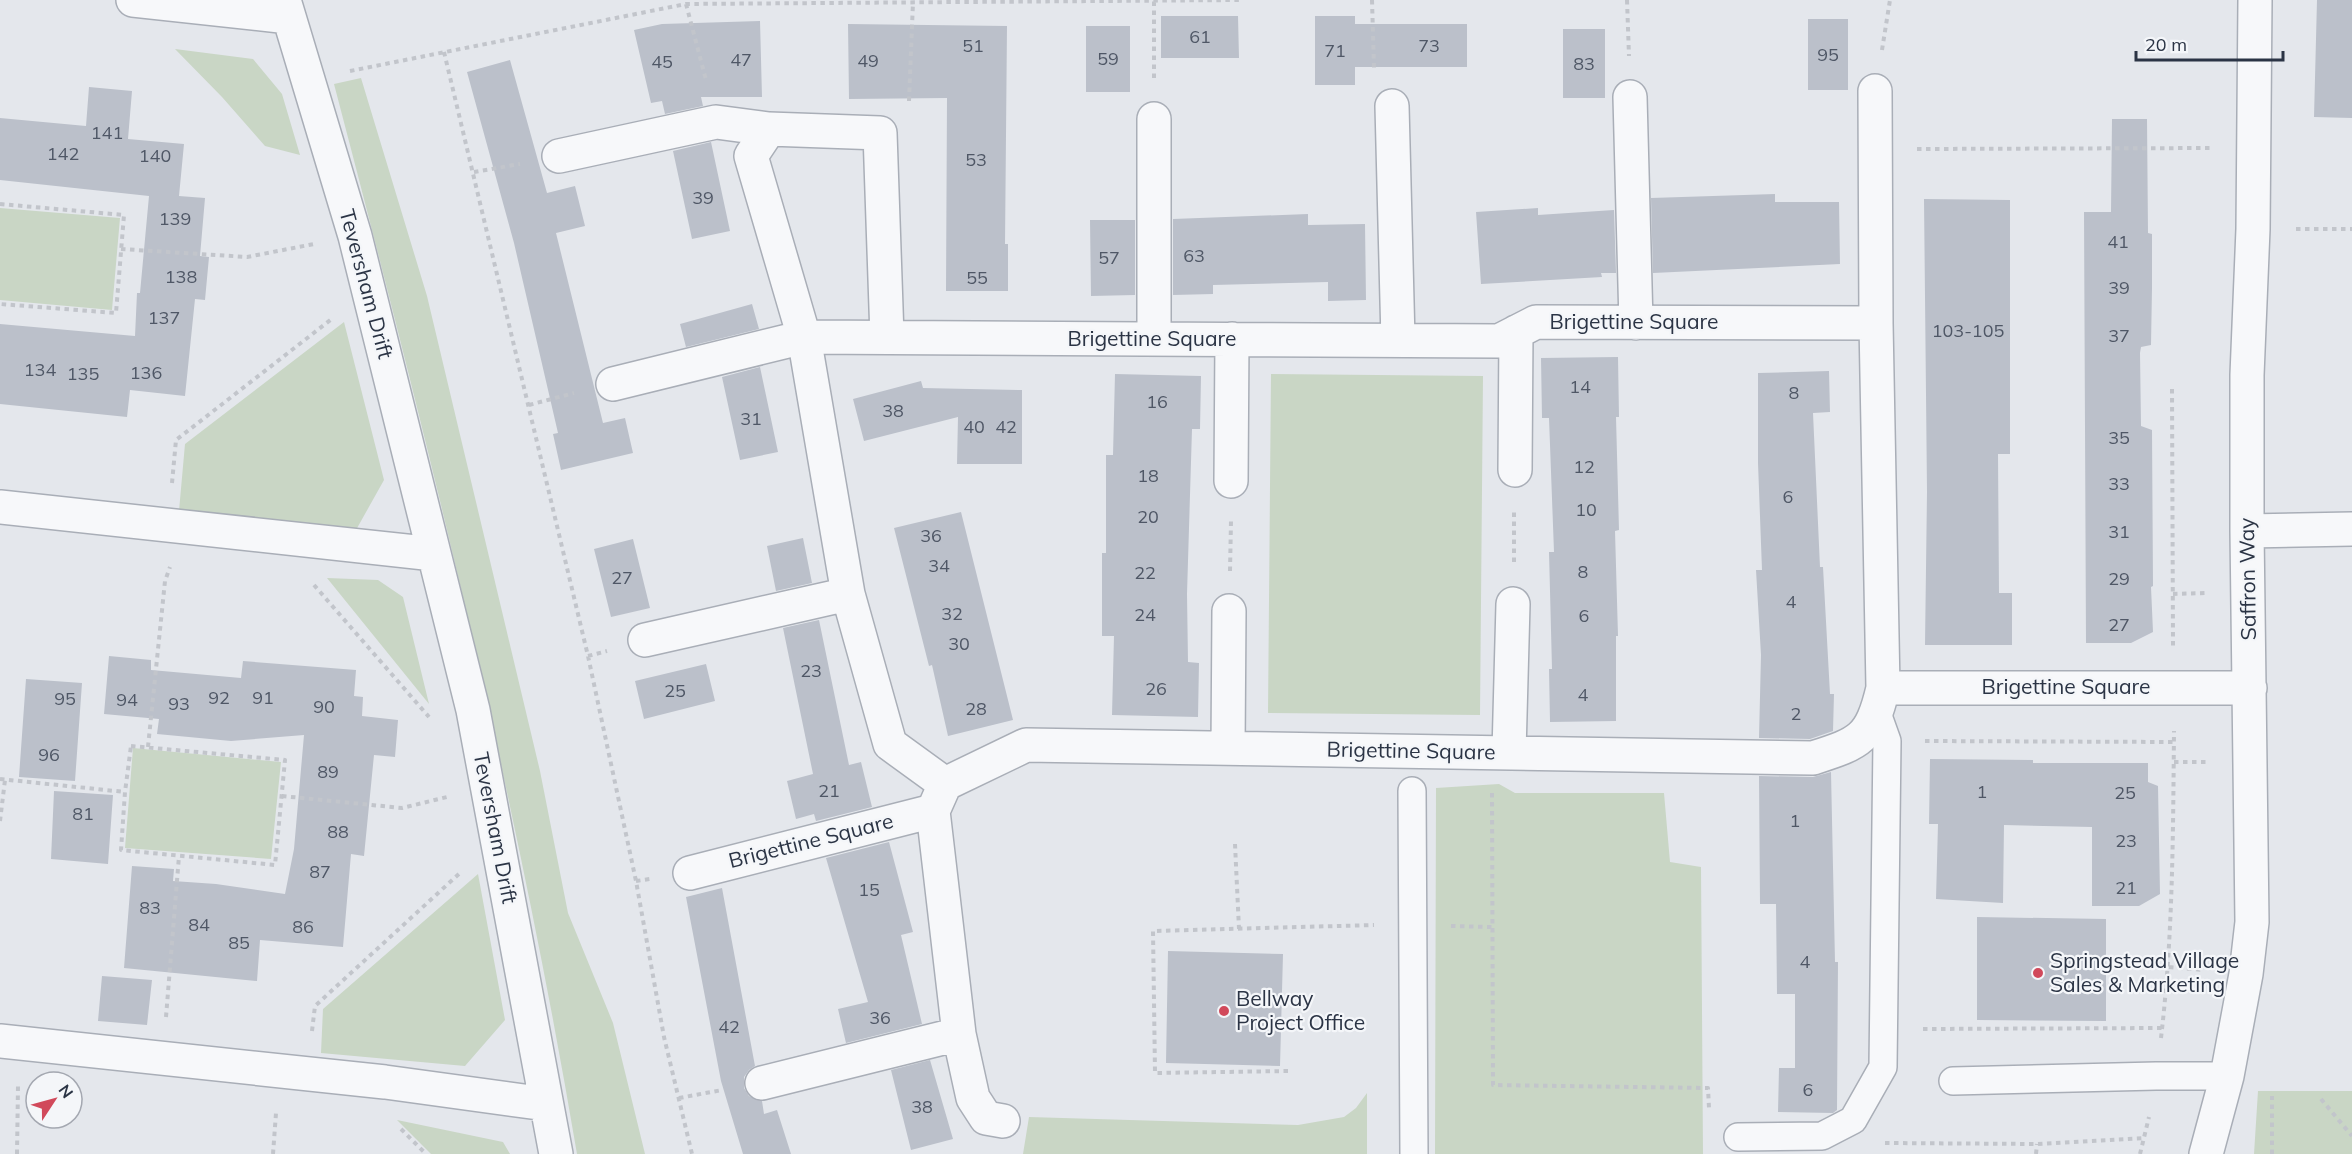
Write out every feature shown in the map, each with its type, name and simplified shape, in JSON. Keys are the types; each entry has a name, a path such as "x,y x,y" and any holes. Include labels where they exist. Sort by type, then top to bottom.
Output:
{"street":[{"name":"Teversham Drift","path":"133,0 287,8 355,236 473,710 556,1154"},
{"name":"Saffron Way","path":"2206,1154 2227,1076 2246,974 2252,922 2247,375 2253,229 2255,0"},
{"path":"1875,91 1875,323 1882,714"},
{"path":"1630,96 1635,323"},
{"path":"1392,106 1398,340"},
{"path":"1154,119 1154,339"},
{"path":"559,156 716,122 769,129 880,133 887,338"},
{"path":"769,129 751,156 804,337 848,594 890,744 939,798 959,1034 973,1098 986,1118 1003,1121"},
{"name":"Brigettine Square","path":"613,384 804,337 1500,340 1536,322 1875,323"},
{"path":"1515,470 1516,332"},
{"path":"1232,339 1232,482"},
{"path":"0,507 434,554"},
{"path":"2247,531 2352,529"},
{"path":"645,640 848,594"},
{"path":"1509,752 1513,604"},
{"path":"1228,748 1229,611"},
{"name":"Brigettine Square","path":"690,873 939,798 1026,745 1813,758 1850,746 1882,714 2173,687 2250,688"},
{"path":"762,1083 959,1034"},
{"path":"9,1042 308,1074 546,1104"}],"lane":[{"path":"1738,1137 1822,1136 1853,1120 1883,1067 1882,714"},
{"path":"1412,791 1414,1154"},
{"path":"1953,1082 2227,1076"}],"path":[{"path":"1154,0 1154,119"},
{"path":"308,80 686,4 1240,0"},
{"path":"1372,0 1375,91 1392,106"},
{"path":"1627,0 1630,96"},
{"path":"1875,91 1890,0"},
{"path":"880,133 909,101 913,2"},
{"path":"686,4 716,122"},
{"path":"444,52 588,656 636,881 664,1037 692,1154"},
{"path":"1875,149 2252,148"},
{"path":"0,204 124,215 116,313 0,304"},
{"path":"2253,229 2352,229"},
{"path":"122,249 247,257 355,236"},
{"path":"148,747 165,581 176,527 176,440 339,313 373,304"},
{"path":"2140,1154 2156,1076 2169,967 2175,772 2172,389"},
{"path":"1513,604 1515,470"},
{"path":"1229,611 1232,482"},
{"path":"305,540 312,582 430,718 473,710"},
{"path":"1882,714 2174,742"},
{"path":"131,746 148,747 285,760 275,865 122,850 125,792 131,746"},
{"path":"0,821 3,779 125,792"},
{"path":"282,796 402,808 487,787"},
{"path":"1492,791 1493,1085 1708,1088 1709,1108 1738,1137"},
{"path":"1235,844 1239,929"},
{"path":"146,1056 166,1020 179,856"},
{"path":"308,1074 315,1006 471,862 501,858"},
{"path":"1288,1071 1155,1073 1154,931 1413,924 1492,927"},
{"path":"1884,1029 2162,1028"},
{"path":"9,1042 17,1154"},
{"path":"2272,1096 2272,1154"},
{"path":"2321,1099 2352,1136"},
{"path":"1822,1136 1867,1143 2037,1144 2145,1138"},
{"path":"2036,1154 2037,1144"}],"green space":[{"path":"175,49 253,59 282,94 300,155 265,146 222,97"},
{"path":"361,78 427,296 540,771 568,913 613,1023 645,1154 577,1154 526,884 468,616 403,350 334,84"},
{"path":"0,208 120,218 112,310 0,300"},
{"path":"344,322 384,480 356,530 179,511 185,444"},
{"path":"1271,374 1483,376 1480,715 1268,713"},
{"path":"327,578 378,580 403,597 429,704"},
{"path":"133,748 281,762 271,859 125,848"},
{"path":"1499,784 1515,793 1664,793 1670,862 1701,867 1703,1154 1435,1154 1436,788"},
{"path":"478,874 505,1020 465,1066 321,1053 323,1009"},
{"path":"2258,1091 2352,1091 2352,1154 2254,1154"},
{"path":"1367,1093 1367,1154 1023,1154 1029,1117 1298,1125 1344,1117 1356,1108"},
{"path":"397,1120 503,1142 510,1154 431,1154"}],"building":[{"path":"2317,0 2352,0 2352,118 2314,117"},
{"path":"1161,16 1238,16 1239,58 1161,58"},
{"path":"1315,16 1355,16 1355,24 1467,24 1467,67 1355,67 1355,85 1315,85"},
{"path":"1808,19 1848,19 1848,90 1808,90"},
{"path":"760,21 762,97 701,97 703,106 665,114 662,101 651,103 634,30 662,24"},
{"path":"848,24 1007,26 1005,244 1008,244 1008,291 946,291 947,98 849,99"},
{"path":"1086,26 1130,26 1130,92 1086,92"},
{"path":"1563,29 1605,29 1605,98 1563,98"},
{"path":"510,60 547,193 575,186 585,226 556,233 603,423 625,418 633,453 561,470 553,434 558,433 514,243 467,72"},
{"path":"89,87 132,91 128,139 184,144 179,196 205,198 200,256 209,257 205,300 195,299 185,396 130,390 127,417 0,404 0,324 135,336 137,293 140,293 149,196 0,180 0,118 86,126"},
{"path":"2112,119 2147,119 2148,233 2152,234 2151,345 2141,347 2140,353 2141,426 2152,430 2153,632 2131,643 2086,643 2084,212 2111,212"},
{"path":"711,142 730,231 692,239 673,151"},
{"path":"1775,194 1775,202 1839,202 1840,264 1653,273 1651,198"},
{"path":"1924,199 2010,200 2010,454 1998,454 1999,593 2012,593 2012,645 1925,645 1927,492"},
{"path":"1538,208 1538,215 1614,210 1616,273 1601,273 1602,277 1481,284 1476,212"},
{"path":"1308,214 1308,225 1365,224 1366,300 1328,301 1328,282 1213,285 1213,294 1173,295 1173,219"},
{"path":"1090,220 1135,220 1135,295 1091,296"},
{"path":"752,304 759,329 686,347 680,324"},
{"path":"1618,357 1619,417 1616,417 1619,530 1615,531 1618,636 1616,636 1616,721 1550,722 1549,669 1552,669 1549,552 1554,552 1549,418 1542,418 1541,358"},
{"path":"760,367 778,452 740,460 722,377"},
{"path":"1829,371 1830,412 1813,413 1820,567 1823,567 1830,694 1834,694 1833,731 1810,739 1759,738 1761,655 1756,570 1762,570 1758,463 1758,373"},
{"path":"1115,374 1201,376 1200,429 1192,429 1187,594 1188,662 1199,663 1198,717 1112,715 1114,636 1102,636 1102,553 1106,553 1106,455 1113,455"},
{"path":"921,381 923,388 1022,390 1022,464 957,464 958,417 864,441 853,399"},
{"path":"961,512 1013,720 948,736 932,665 929,666 894,528"},
{"path":"803,538 812,583 776,591 767,546"},
{"path":"633,539 650,608 611,617 594,549"},
{"path":"819,620 849,765 861,762 872,807 816,821 814,814 796,819 787,781 813,774 783,628"},
{"path":"109,656 151,660 151,670 241,678 243,661 356,670 354,696 363,697 362,716 398,720 395,757 374,755 364,856 351,854 343,947 260,940 257,981 124,968 132,866 174,869 173,881 216,884 285,894 294,849 304,735 231,741 157,734 159,719 104,714"},
{"path":"706,664 715,701 644,719 635,681"},
{"path":"26,679 82,683 75,781 19,777"},
{"path":"1930,759 2033,760 2033,763 2148,763 2148,782 2158,786 2160,894 2139,906 2092,906 2092,827 2004,825 2003,903 1936,899 1938,824 1929,824"},
{"path":"1831,772 1835,962 1838,962 1837,1110 1833,1113 1778,1112 1779,1068 1795,1068 1795,994 1777,994 1776,904 1760,904 1759,776 1813,777"},
{"path":"54,791 113,795 108,864 51,859"},
{"path":"889,842 913,932 901,935 922,1024 846,1043 838,1009 868,1002 826,858"},
{"path":"722,888 755,1066 744,1077 744,1088 749,1096 762,1101 764,1114 777,1110 791,1154 743,1154 721,1081 686,897"},
{"path":"1977,917 2106,919 2106,1021 1977,1020"},
{"path":"1168,951 1283,954 1280,1066 1166,1063"},
{"path":"102,976 152,980 147,1025 98,1021"},
{"path":"930,1060 953,1139 911,1150 891,1070"}],"place":[{"name":"Springstead Village Sales & Marketing","path":"2038,973"},
{"name":"Bellway Project Office","path":"1224,1011"}]}
